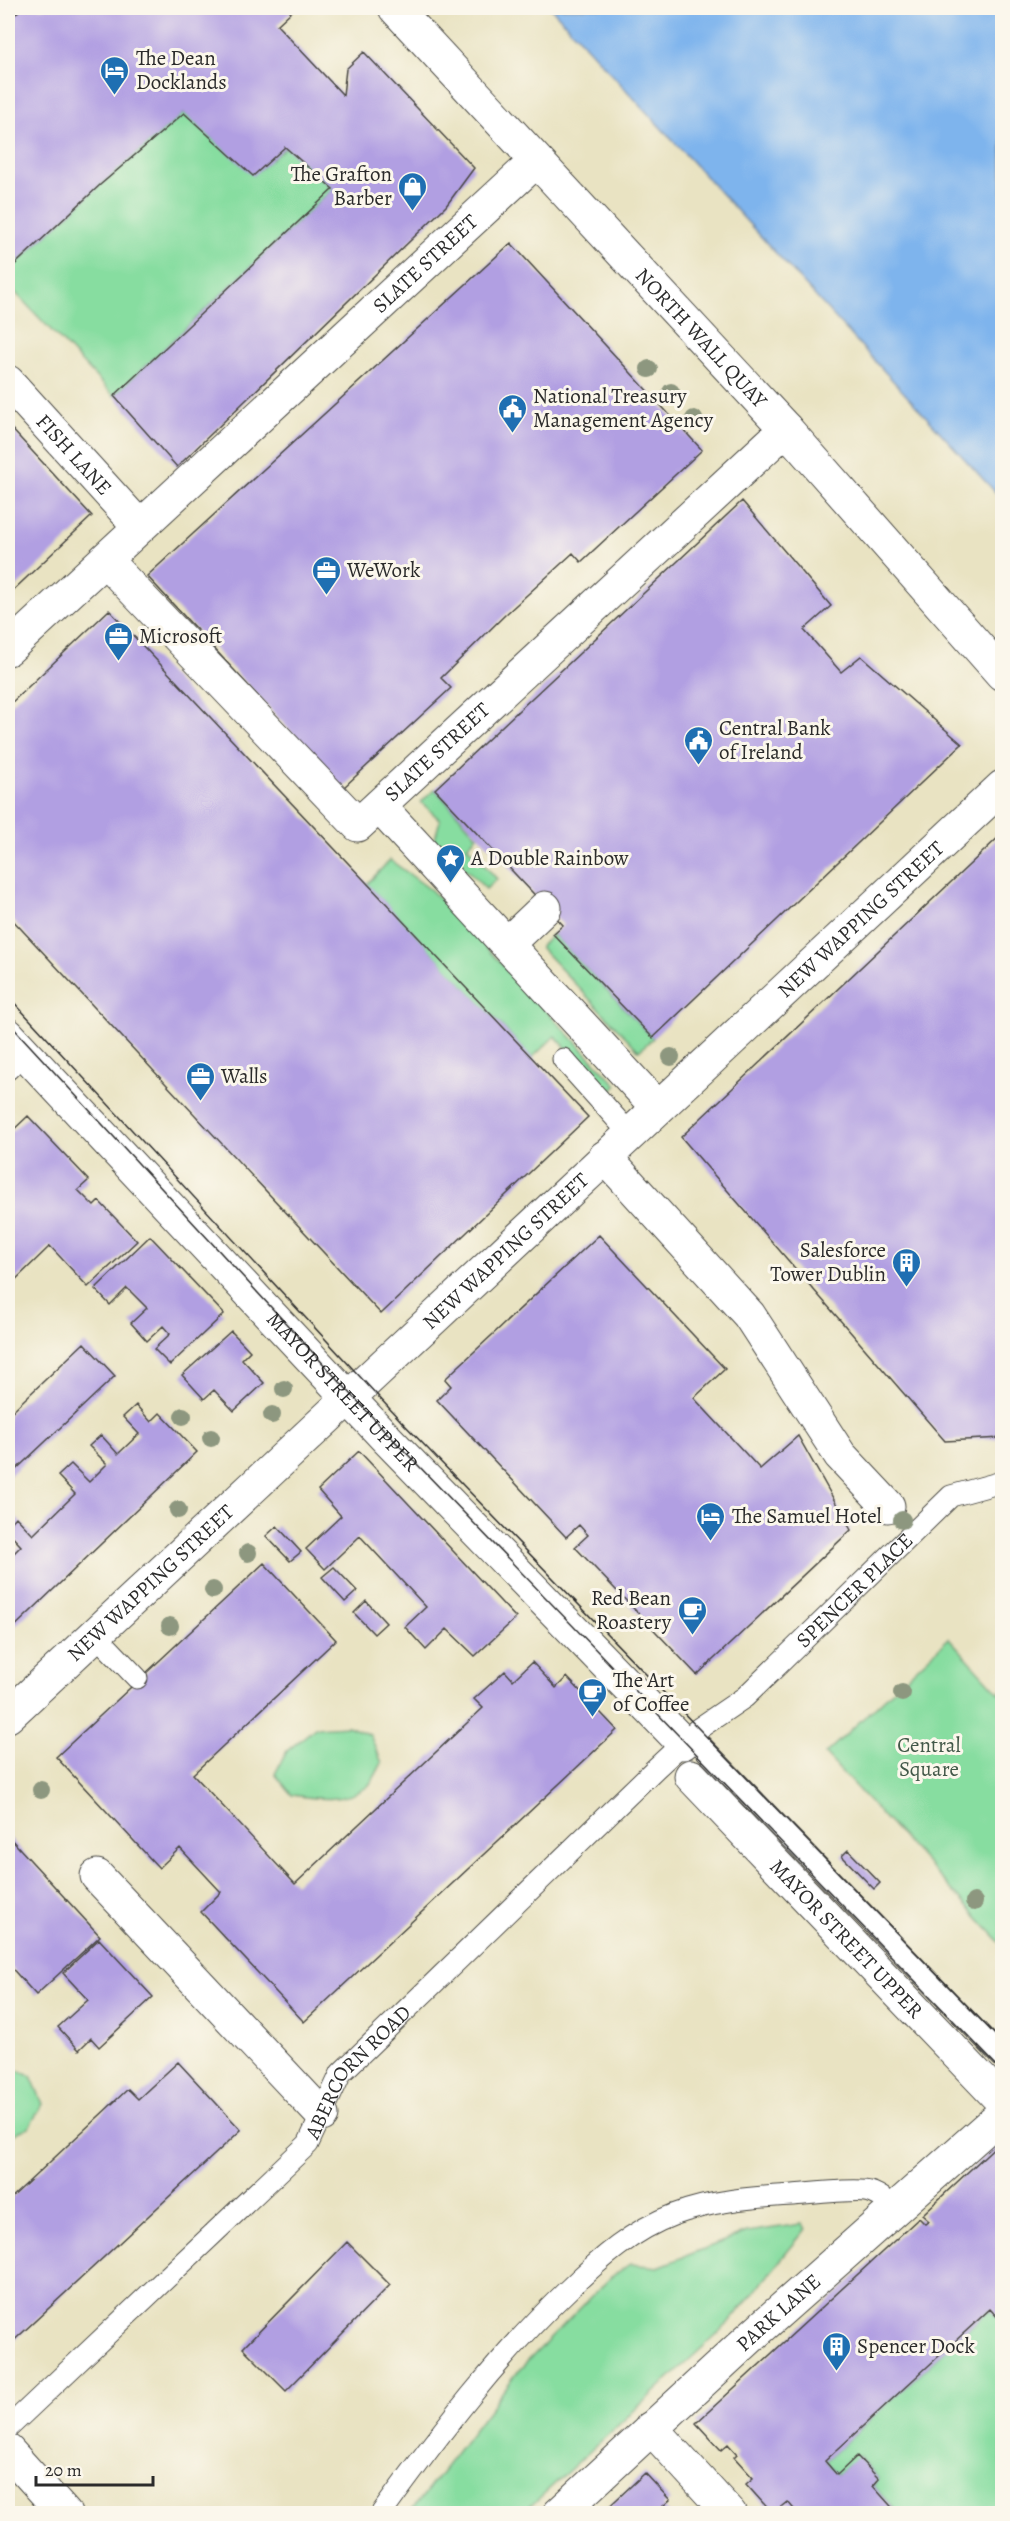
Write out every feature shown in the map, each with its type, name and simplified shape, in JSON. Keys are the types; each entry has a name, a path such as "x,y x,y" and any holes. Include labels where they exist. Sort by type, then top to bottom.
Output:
{"street":[{"name":"NORTH WALL QUAY","path":"394,8 786,429 1002,674"},
{"name":"SLATE STREET","path":"8,649 536,161"},
{"name":"FISH LANE","path":"8,382 139,526"},
{"name":"SLATE STREET","path":"105,560 358,825 786,429"},
{"name":"NEW WAPPING STREET","path":"8,1716 1002,787"},
{"path":"379,806 658,1108"},
{"path":"507,944 545,908"},
{"name":"MAYOR STREET UPPER","path":"13,1052 348,1398 687,1739"},
{"path":"605,1157 749,1315 840,1455 888,1506"},
{"name":"MAYOR STREET UPPER","path":"691,1776 1002,2102"},
{"path":"97,1876 322,2115"},
{"name":"PARK LANE","path":"559,2514 651,2428 1002,2114"},
{"path":"651,2428 730,2514"},
{"path":"8,2451 65,2514"}],"lane":[{"path":"563,1059 630,1134"},
{"name":"SPENCER PLACE","path":"687,1739 715,1716 745,1697 951,1496 1002,1482"},
{"path":"95,1634 137,1678"},
{"path":"687,1739 1002,2057"},
{"name":"ABERCORN ROAD","path":"8,2428 308,2144 341,2073 687,1739"},
{"path":"381,2514 434,2441 537,2319 586,2272 645,2228 673,2215 704,2206 772,2196 869,2191 897,2208"}],"green space":[{"path":"184,113 253,175 286,147 333,189 114,396 8,285 8,271 100,185"},
{"path":"435,789 477,836 467,846 497,879 486,889 469,872 431,853 440,820 421,802"},
{"path":"390,860 431,890 617,1085 609,1094 555,1036 532,1058 367,884"},
{"path":"553,934 653,1038 639,1051 540,947"},
{"name":"Central Square","path":"949,1638 999,1693 1002,1690 1002,1944 825,1754"},
{"path":"348,1726 370,1735 382,1763 369,1785 358,1792 340,1798 292,1795 275,1774 287,1751 315,1728"},
{"path":"8,2067 31,2076 43,2104 29,2127 8,2137"},
{"path":"802,2224 806,2229 729,2323 523,2513 410,2513 520,2369 611,2277 630,2264 658,2267 747,2232"},
{"path":"990,2309 1002,2322 1002,2513 898,2513 873,2486 879,2479 858,2456 837,2475 825,2461"}],"water":[{"path":"551,8 1002,8 1002,499 984,480"}],"building":[{"path":"22,8 289,8 292,11 277,25 343,95 346,69 364,52 474,168 446,206 177,467 114,396 333,189 285,147 253,176 184,113 100,185 8,271 8,21"},
{"path":"511,243 702,450 581,562 573,553 505,615 441,678 451,688 343,788 147,576"},
{"path":"8,425 92,516 8,595"},
{"name":"Central Bank of Ireland","path":"742,501 831,606 804,630 841,672 861,656 962,744 653,1038 553,934 563,925 435,789"},
{"path":"109,610 588,1117 381,1314 8,915 8,706"},
{"name":"Salesforce Tower Dublin","path":"1002,834 1002,1438 945,1441 681,1137"},
{"path":"28,1116 89,1180 78,1190 94,1206 99,1201 137,1241 88,1287 50,1246 8,1287 8,1135"},
{"path":"599,1235 725,1369 694,1398 760,1469 798,1436 851,1530 697,1675 575,1547 588,1535 579,1525 566,1537 437,1400 451,1386 445,1379"},
{"path":"150,1236 224,1314 170,1365 154,1349 170,1334 163,1326 147,1341 131,1323 147,1308 127,1288 110,1305 95,1289"},
{"path":"231,1331 250,1351 242,1359 264,1383 234,1411 214,1390 204,1399 182,1375"},
{"path":"84,1343 115,1376 8,1477 8,1415"},
{"path":"136,1405 151,1422 160,1413 197,1452 8,1633 8,1559 21,1546 8,1532 8,1526 16,1517 33,1535 75,1494 58,1476 71,1464 89,1482 107,1464 89,1446 101,1435 118,1454 139,1434 123,1417"},
{"path":"359,1451 516,1618 475,1656 447,1629 426,1650 405,1627 426,1607 360,1536 325,1569 306,1549 341,1516 318,1490"},
{"path":"277,1526 301,1552 290,1561 266,1536"},
{"path":"264,1563 336,1640 193,1774 295,1884 483,1708 474,1699 505,1671 513,1680 532,1662 556,1688 567,1677 617,1730 304,2022 201,1912 221,1892 180,1848 159,1868 56,1757"},
{"path":"334,1567 357,1591 345,1602 322,1577"},
{"path":"366,1601 386,1623 374,1634 354,1613"},
{"path":"8,1836 100,1936 36,1995 8,1964"},
{"path":"848,1850 880,1883 874,1889 842,1856"},
{"path":"99,1939 153,1997 99,2047 91,2038 79,2050 58,2027 88,2000 63,1973"},
{"path":"178,2062 241,2130 8,2346 8,2201 128,2089 138,2099"},
{"name":"Spencer Dock","path":"1002,2140 1002,2322 990,2309 825,2461 837,2475 857,2456 879,2479 873,2486 898,2514 798,2514 788,2502 773,2514 746,2484 753,2478 734,2457 737,2454 728,2444 721,2450 696,2423 919,2218 925,2224 929,2221 922,2215"},
{"path":"347,2242 390,2285 286,2391 243,2348"},
{"path":"645,2473 670,2500 663,2506 670,2514 601,2514"}],"tram line":[{"path":"8,996 401,1421 1002,2042"},
{"path":"8,1022 388,1434 1002,2071"}],"place":[{"name":"The Dean Docklands","path":"115,96"},
{"name":"The Grafton Barber","path":"413,212"},
{"name":"National Treasury Management Agency","path":"512,434"},
{"name":"WeWork","path":"326,596"},
{"name":"Microsoft","path":"118,662"},
{"name":"Central Bank of Ireland","path":"698,766"},
{"name":"A Double Rainbow","path":"450,884"},
{"name":"Walls","path":"200,1102"},
{"name":"Salesforce Tower Dublin","path":"907,1288"},
{"name":"The Samuel Hotel","path":"711,1542"},
{"name":"Red Bean Roastery","path":"692,1636"},
{"name":"The Art of Coffee","path":"592,1718"},
{"name":"Spencer Dock","path":"836,2372"}]}
